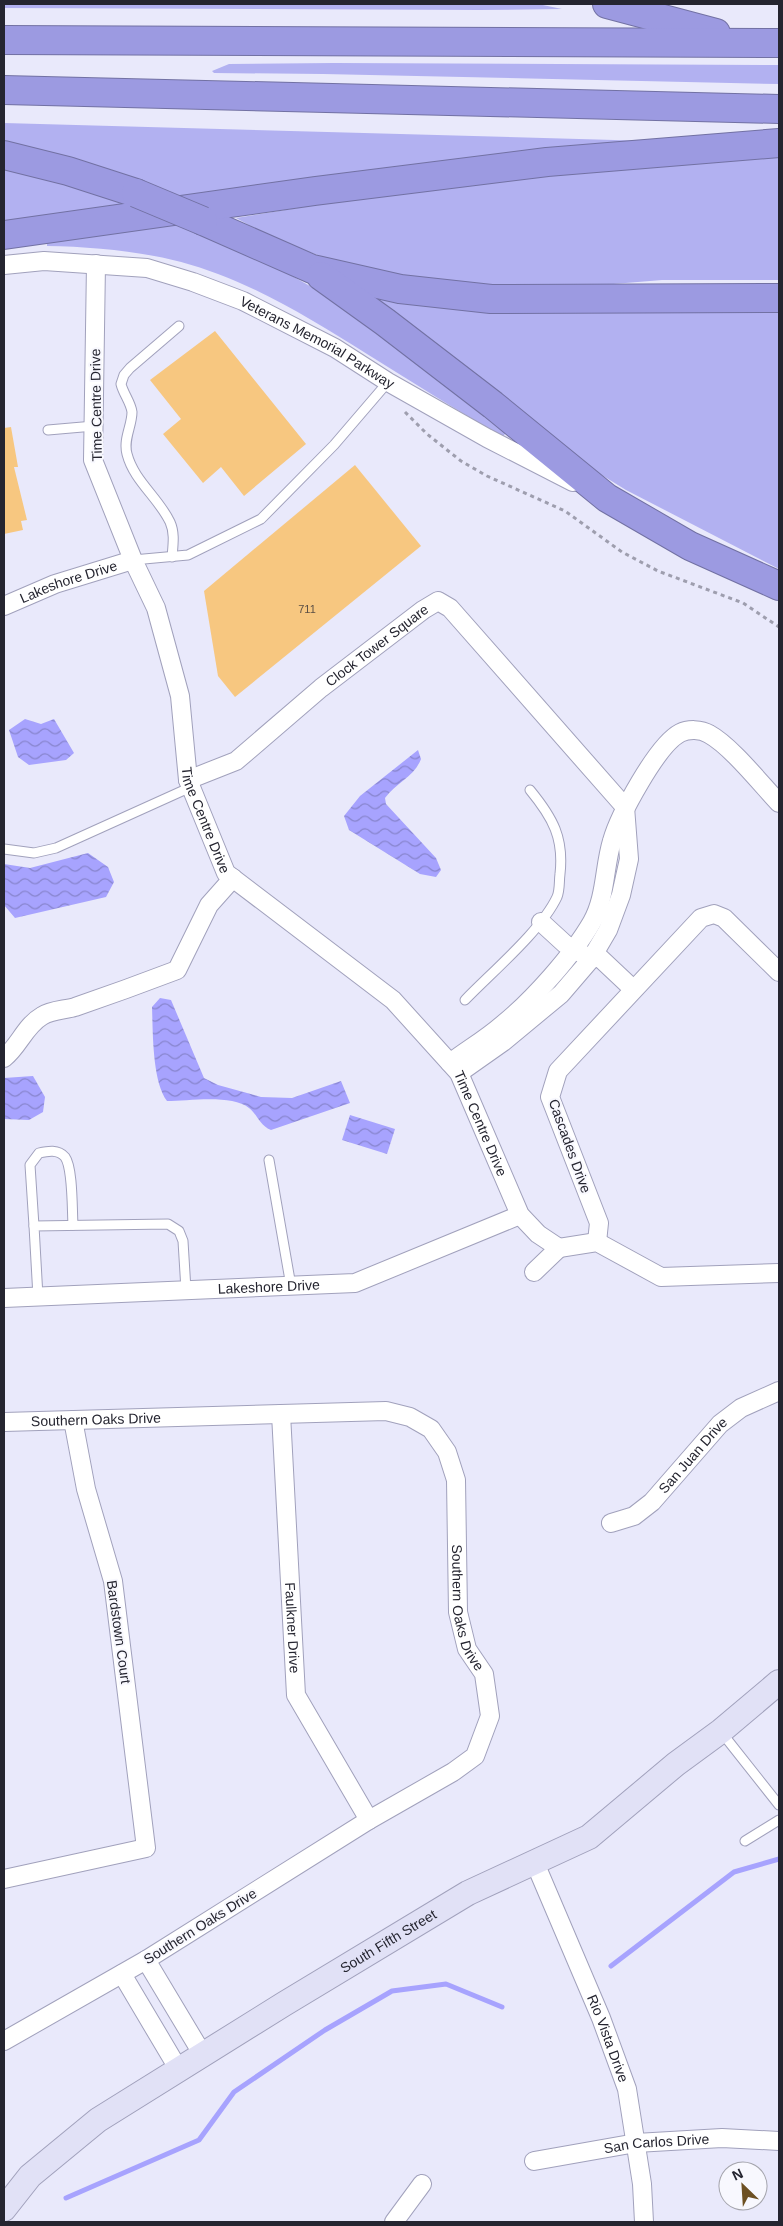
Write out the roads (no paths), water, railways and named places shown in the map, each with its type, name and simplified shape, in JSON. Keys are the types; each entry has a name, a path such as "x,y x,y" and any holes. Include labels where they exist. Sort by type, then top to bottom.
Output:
{"highway":[{"path":"607,4 749,43"},
{"path":"4,40 779,43"},
{"path":"4,90 779,109"},
{"path":"4,235 315,191 538,163 779,143"},
{"path":"4,155 68,171 136,193 312,269 400,289 491,299 779,298"},
{"path":"312,269 494,405 607,498 690,546 779,586"}],"street":[{"name":"Veterans Memorial Parkway","path":"4,265 44,260 147,268 193,282 243,302 335,348 388,382 487,438 607,498"},
{"name":"Time Centre Drive","path":"96,264 93,460 133,560 156,608 180,696 189,783 226,872 392,1000 455,1068 520,1215 538,1234 559,1248"},
{"name":"Lakeshore Drive","path":"4,606 55,584 133,560"},
{"name":"Clock Tower Square","path":"189,783 236,761 321,688 423,610 438,602 450,608 625,808"},
{"path":"455,1068 534,994 573,949 593,921 606,878 611,842 625,808 659,753 679,733 693,730 709,733 737,757 779,803"},
{"path":"455,1068 503,1042 561,994 591,959 608,930 623,886 629,860 625,808"},
{"path":"4,1058 13,1051 30,1024 43,1014 106,997 177,970 209,905 233,878"},
{"name":"Cascades Drive","path":"597,1242 599,1223 550,1097 558,1071 701,918 714,914 724,918 779,972"},
{"path":"541,922 573,949 591,959 599,957 633,989"},
{"name":"Lakeshore Drive","path":"4,1298 355,1283 520,1215"},
{"path":"534,1272 559,1248 597,1242 661,1278 779,1273"},
{"name":"San Juan Drive","path":"611,1523 634,1516 652,1502 720,1424 740,1408 779,1391"},
{"name":"Southern Oaks Drive","path":"4,1422 386,1411 410,1417 431,1429 447,1452 456,1480 458,1612 467,1649 484,1674 490,1716 475,1756 453,1772 369,1820 146,1960 4,2041"},
{"name":"Faulkner Drive","path":"280,1414 296,1695 369,1820"},
{"name":"Bardstown Court","path":"4,1879 146,1848 113,1581 86,1489 73,1420"},
{"name":"South Fifth Street","path":"4,2209 30,2176 98,2120 284,2004 468,1893 589,1837 676,1764 721,1731 779,1682"},
{"name":"Rio Vista Drive","path":"535,1863 616,2056 627,2089 642,2184 644,2222"},
{"path":"146,1960 203,2055"},
{"path":"122,1974 179,2070"},
{"name":"San Carlos Drive","path":"534,2161 636,2143 722,2138 779,2141"},
{"path":"394,2222 404,2205 422,2184"}],"lane":[{"path":"172,557 174,540 170,523 134,474 126,452 127,430 132,419 132,409 121,384 124,375 130,368 179,326"},
{"path":"133,560 188,555 261,519 334,445 388,382"},
{"path":"48,430 94,426"},
{"path":"4,849 34,854 56,848 189,783"},
{"path":"465,1000 541,922 558,895 562,858 558,833 530,790"},
{"path":"38,1297 30,1165 39,1153 52,1150 64,1156 69,1165 73,1225"},
{"path":"269,1160 291,1286"},
{"path":"34,1226 168,1224 179,1231 183,1241 186,1290"},
{"path":"721,1731 779,1805"},
{"path":"745,1841 779,1820"}],"water":[{"path":"25,719 41,724 54,719 74,753 66,760 29,765 18,757 9,730"},
{"path":"418,750 421,759 418,765 385,798 386,804 436,858 441,870 436,877 420,874 349,830 344,816 360,796"},
{"path":"88,853 108,867 114,882 106,897 15,918 4,905 4,864 30,868"},
{"path":"160,998 171,1000 204,1078 218,1085 261,1097 292,1098 341,1081 350,1103 271,1130 249,1108 232,1101 210,1099 167,1101 158,1081 153,1042 152,1007"},
{"path":"33,1076 45,1097 43,1112 29,1120 4,1119 4,1078"},
{"path":"350,1115 395,1129 387,1154 342,1140"}],"waterway":[{"path":"611,1966 734,1872 779,1859"},
{"path":"66,2198 199,2140 234,2092 325,2030 392,1991 446,1984 502,2007"}]}
